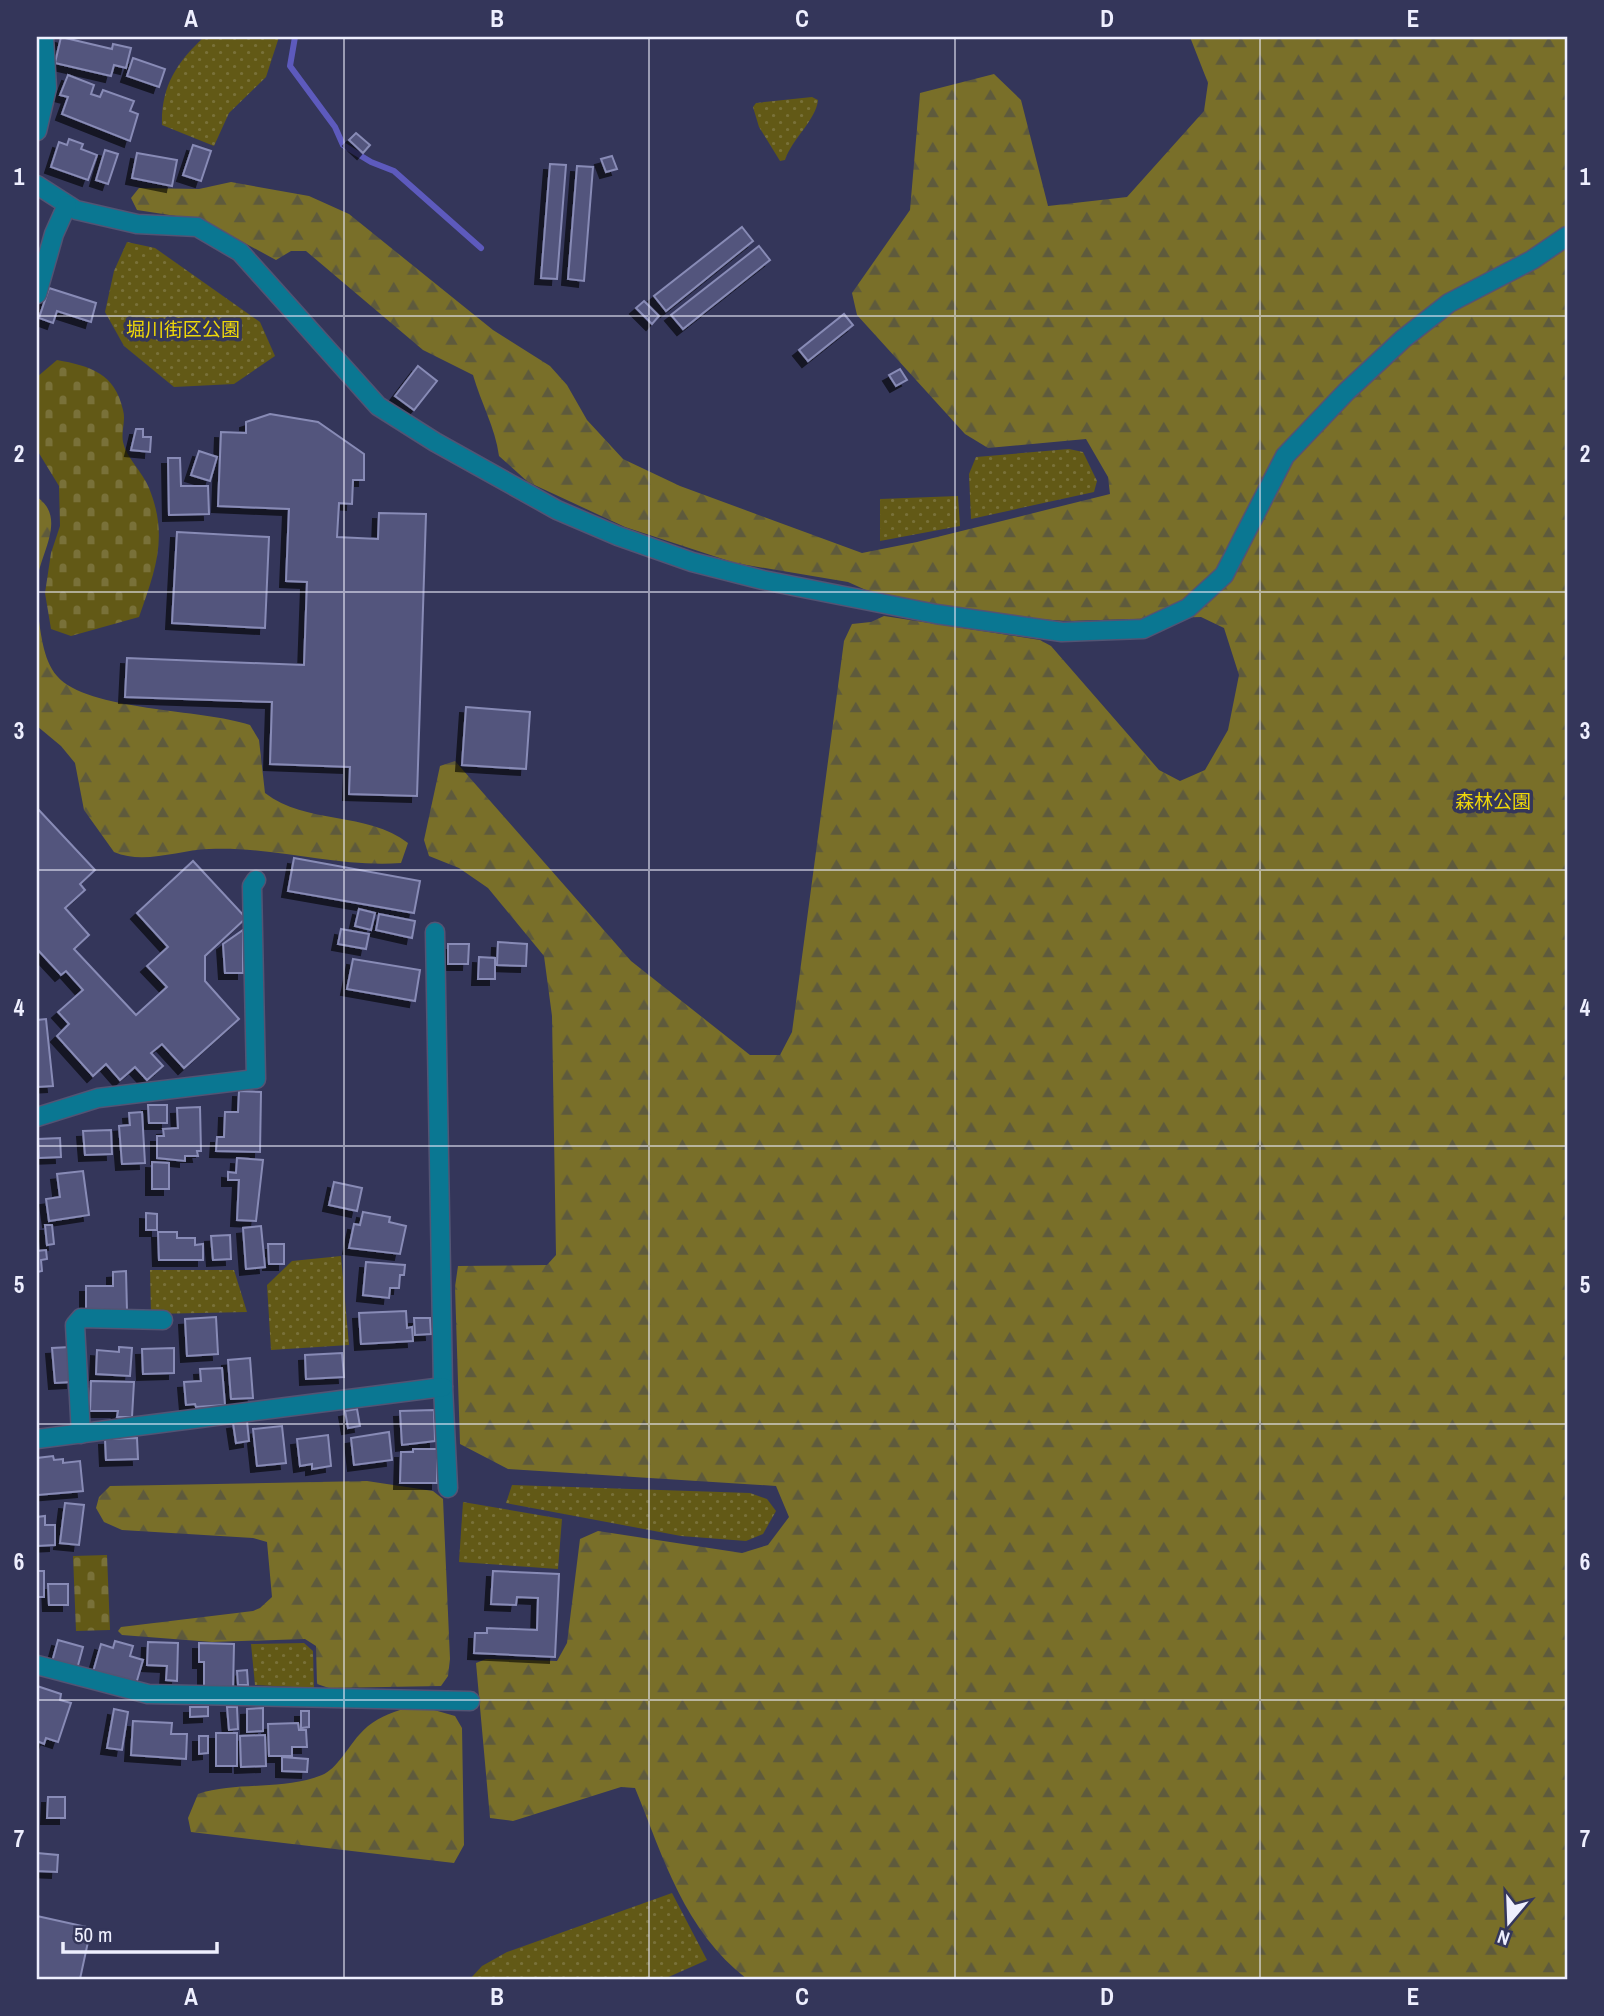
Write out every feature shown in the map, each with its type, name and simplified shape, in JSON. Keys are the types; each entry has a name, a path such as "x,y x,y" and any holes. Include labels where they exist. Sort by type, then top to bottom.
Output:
{"street":[{"path":"37,131 47,88 44,37"},
{"path":"37,185 76,211 138,224 197,227 240,252 378,406 435,442 557,510 618,536 692,562 839,597 1062,632 1143,629 1188,608 1224,575 1285,456 1346,392 1403,339 1449,303 1532,260 1567,236"},
{"path":"37,294 54,234 67,205"},
{"path":"37,1117 97,1098 256,1079 252,886 256,880"},
{"path":"435,932 443,1387 448,1488"},
{"path":"81,1434 75,1325 81,1318 163,1320"},
{"path":"37,1439 443,1387"},
{"path":"37,1665 148,1694 470,1701"}],"green space":[{"path":"204,37 279,37 266,77 229,113 214,146 162,125 164,99 172,76 185,56"},
{"name":"森林公園","path":"1190,37 1567,37 1567,1979 747,1979 725,1960 692,1916 678,1892 635,1788 621,1787 513,1821 490,1818 476,1663 486,1659 557,1661 567,1643 580,1539 598,1531 742,1553 768,1545 789,1517 776,1486 508,1469 460,1444 455,1287 458,1266 547,1265 556,1255 552,1016 544,956 488,888 459,868 429,856 424,840 440,766 455,761 631,961 750,1055 780,1055 792,1032 844,641 852,624 871,622 884,616 1040,640 1051,646 1159,770 1180,781 1205,770 1228,730 1239,675 1224,628 1201,617 1067,621 980,615 886,599 848,582 735,563 625,527 528,482 499,456 473,375 423,350 306,251 291,251 276,260 202,220 137,210 131,198 139,188 199,189 231,182 309,196 349,214 493,330 550,366 567,385 587,420 623,459 680,486 862,553 1110,494 1108,477 1086,439 988,448 965,434 857,315 852,293 910,210 920,93 994,74 1021,100 1048,206 1127,197 1204,111 1208,83"},
{"path":"812,97 818,100 813,115 785,160 780,161 759,127 753,107 756,103"},
{"name":"堀川街区公園","path":"127,242 155,248 260,322 275,356 234,384 174,387 124,346 105,312 114,271"},
{"path":"57,360 99,373 114,387 124,414 125,448 149,488 155,506 159,538 158,554 139,617 71,636 51,629 45,593 51,553 60,526 59,486 37,450 37,377"},
{"path":"1069,449 1083,452 1097,481 1094,492 971,519 969,474 976,457"},
{"path":"958,496 960,526 880,541 880,499"},
{"path":"37,497 46,506 51,526 37,582"},
{"path":"37,609 48,661 57,676 72,687 119,703 250,725 259,740 265,793 299,810 374,826 392,833 408,843 401,863 354,863 233,849 197,850 149,857 125,856 114,852 84,810 75,763 61,746 37,726"},
{"path":"341,1256 349,1345 271,1350 267,1285 292,1261"},
{"path":"150,1270 234,1270 247,1312 151,1314"},
{"path":"367,1481 433,1491 443,1499 450,1659 448,1676 441,1686 329,1688 317,1684 316,1646 305,1639 212,1642 122,1635 118,1631 121,1627 253,1611 272,1597 267,1542 253,1538 122,1530 104,1522 96,1508 99,1497 110,1486"},
{"path":"512,1485 750,1493 767,1499 776,1511 763,1534 746,1541 681,1536 506,1503"},
{"path":"463,1502 562,1519 558,1569 459,1562"},
{"path":"107,1555 110,1630 76,1631 73,1556"},
{"path":"304,1643 313,1651 314,1688 255,1685 251,1644"},
{"path":"400,1710 434,1710 455,1716 462,1728 464,1845 454,1863 191,1832 188,1818 198,1794 228,1788 292,1783 322,1775 337,1763 368,1726"},
{"path":"672,1893 707,1960 664,1979 470,1979 482,1966 507,1952"}],"building":[{"path":"61,37 112,49 113,44 131,48 126,68 114,65 111,76 55,63"},
{"path":"133,58 165,69 159,87 127,76"},
{"path":"68,75 94,85 91,94 100,97 103,90 134,101 130,111 138,114 130,141 62,114 68,97 60,95"},
{"path":"356,133 370,145 363,153 349,140"},
{"path":"69,139 83,144 81,149 97,155 88,180 51,167 59,142 67,145"},
{"path":"193,145 211,151 201,181 183,175"},
{"path":"105,150 118,154 108,184 96,180"},
{"path":"137,153 177,160 172,186 132,178"},
{"path":"612,156 617,169 606,172 601,159"},
{"path":"550,164 566,165 557,279 541,278"},
{"path":"577,166 593,167 584,281 568,279"},
{"path":"742,227 753,241 666,311 654,296"},
{"path":"759,246 770,260 683,329 671,315"},
{"path":"49,288 96,303 91,322 57,311 53,323 39,318"},
{"path":"644,301 659,316 652,324 636,308"},
{"path":"844,314 853,325 808,361 799,350"},
{"path":"418,366 437,381 414,410 395,396"},
{"path":"900,369 907,380 896,386 889,375"},
{"path":"270,414 318,422 364,454 364,480 353,480 352,504 339,503 337,537 378,539 379,513 426,514 417,796 349,794 350,767 270,764 272,702 125,697 127,658 304,665 307,582 286,581 289,509 218,506 221,432 246,433 246,422"},
{"path":"136,429 143,429 143,437 151,437 150,452 131,450"},
{"path":"199,451 217,457 210,481 191,475"},
{"path":"168,458 180,458 181,486 208,486 209,514 169,515"},
{"path":"177,532 269,537 265,628 172,623"},
{"path":"466,707 530,712 526,769 462,765"},
{"path":"37,808 95,870 80,884 85,890 65,908 89,935 74,949 136,1015 167,987 147,966 168,947 137,913 193,861 246,918 205,956 205,981 239,1019 184,1068 162,1044 151,1053 163,1066 147,1080 135,1067 120,1080 106,1064 93,1076 57,1036 69,1024 58,1012 83,990 66,971 61,975 37,949"},
{"path":"294,858 420,881 414,913 288,891"},
{"path":"359,909 375,913 371,930 355,926"},
{"path":"379,914 415,921 412,938 376,930"},
{"path":"341,929 369,934 366,949 338,944"},
{"path":"243,930 243,973 225,973 223,944"},
{"path":"498,942 527,944 526,966 497,965"},
{"path":"448,944 469,944 468,964 448,964"},
{"path":"479,957 495,958 495,979 478,979"},
{"path":"353,959 420,970 415,1001 347,989"},
{"path":"46,1019 53,1086 37,1087 37,1020"},
{"path":"239,1091 261,1092 260,1152 216,1151 217,1137 224,1137 225,1112 238,1112"},
{"path":"148,1105 167,1105 167,1123 149,1123"},
{"path":"200,1107 201,1151 197,1151 198,1156 185,1156 185,1161 157,1158 157,1136 164,1136 163,1129 178,1128 177,1108"},
{"path":"142,1112 145,1163 122,1164 119,1126 130,1125 129,1113"},
{"path":"111,1130 112,1154 85,1155 83,1131"},
{"path":"60,1138 61,1157 39,1158 38,1139"},
{"path":"237,1158 263,1160 256,1221 237,1220 239,1180 228,1180 228,1172 236,1173"},
{"path":"152,1162 169,1163 169,1189 152,1189"},
{"path":"83,1171 89,1215 49,1221 46,1199 60,1197 57,1174"},
{"path":"334,1182 362,1188 357,1211 329,1205"},
{"path":"363,1212 390,1217 389,1222 406,1226 400,1254 349,1248 354,1224 360,1225"},
{"path":"146,1213 157,1214 157,1230 146,1230"},
{"path":"45,1225 52,1225 54,1244 47,1245"},
{"path":"261,1226 265,1267 246,1269 243,1228"},
{"path":"158,1232 177,1232 177,1238 195,1238 195,1245 203,1244 203,1260 159,1260"},
{"path":"230,1235 231,1259 213,1260 211,1236"},
{"path":"268,1244 284,1244 284,1264 269,1264"},
{"path":"46,1250 47,1259 41,1260 42,1271 37,1272 37,1251"},
{"path":"366,1262 405,1265 404,1275 400,1275 399,1288 390,1288 389,1298 363,1295"},
{"path":"126,1271 127,1311 86,1312 86,1286 113,1286 113,1272"},
{"path":"406,1311 407,1328 412,1327 413,1341 361,1344 359,1313"},
{"path":"216,1317 218,1354 187,1356 185,1319"},
{"path":"414,1318 430,1318 431,1334 415,1335"},
{"path":"70,1347 72,1382 55,1383 52,1348"},
{"path":"119,1347 132,1348 130,1376 96,1374 97,1350 119,1352"},
{"path":"174,1348 174,1373 143,1374 142,1349"},
{"path":"342,1353 344,1377 306,1379 305,1355"},
{"path":"250,1358 253,1398 231,1399 228,1360"},
{"path":"222,1368 225,1405 186,1405 184,1382 201,1381 200,1369"},
{"path":"91,1381 134,1382 132,1417 117,1417 118,1411 90,1411"},
{"path":"357,1409 360,1426 348,1428 345,1411"},
{"path":"434,1410 435,1441 402,1445 400,1411"},
{"path":"247,1421 249,1441 236,1443 233,1423"},
{"path":"282,1426 286,1463 257,1466 253,1429"},
{"path":"389,1432 392,1460 354,1465 351,1438"},
{"path":"328,1435 331,1466 312,1469 312,1464 300,1466 297,1439"},
{"path":"137,1438 138,1459 106,1460 105,1439"},
{"path":"413,1449 437,1449 437,1483 400,1483 401,1452 413,1452"},
{"path":"53,1456 54,1460 63,1459 63,1463 80,1461 83,1491 38,1495 37,1458"},
{"path":"65,1503 84,1505 79,1545 60,1543"},
{"path":"45,1516 45,1525 55,1525 55,1545 37,1546 37,1517"},
{"path":"37,1571 44,1571 44,1597 37,1597"},
{"path":"493,1571 559,1574 555,1657 474,1653 475,1633 487,1633 487,1628 537,1630 538,1598 517,1597 516,1605 491,1604"},
{"path":"48,1584 68,1584 68,1605 49,1605"},
{"path":"58,1640 83,1647 77,1669 52,1662"},
{"path":"115,1641 133,1646 130,1656 143,1660 136,1684 93,1672 101,1644 113,1648"},
{"path":"148,1642 178,1643 177,1681 166,1680 167,1666 147,1665"},
{"path":"199,1643 234,1644 233,1690 204,1690 204,1662 199,1662"},
{"path":"247,1670 248,1685 238,1685 237,1671"},
{"path":"37,1686 61,1694 60,1700 71,1703 58,1742 46,1738 44,1744 37,1741"},
{"path":"190,1707 208,1707 208,1716 190,1717"},
{"path":"227,1707 237,1707 238,1729 229,1730"},
{"path":"263,1708 263,1731 247,1732 247,1709"},
{"path":"114,1709 128,1712 122,1750 107,1748"},
{"path":"301,1711 309,1711 309,1727 301,1728"},
{"path":"133,1721 172,1723 171,1734 187,1734 186,1759 131,1755"},
{"path":"298,1723 299,1730 306,1730 307,1747 292,1747 292,1756 269,1756 268,1724"},
{"path":"216,1733 237,1733 237,1766 216,1766"},
{"path":"265,1735 266,1766 241,1767 240,1736"},
{"path":"199,1736 208,1736 208,1753 199,1754"},
{"path":"282,1757 308,1759 307,1772 282,1771"},
{"path":"48,1797 65,1797 65,1818 47,1818"},
{"path":"37,1853 58,1855 57,1872 37,1871"},
{"path":"37,1916 91,1928 80,1979 37,1979"}],"waterway":[{"path":"295,37 290,66 335,127 343,145 371,162 394,171 481,248"}]}
